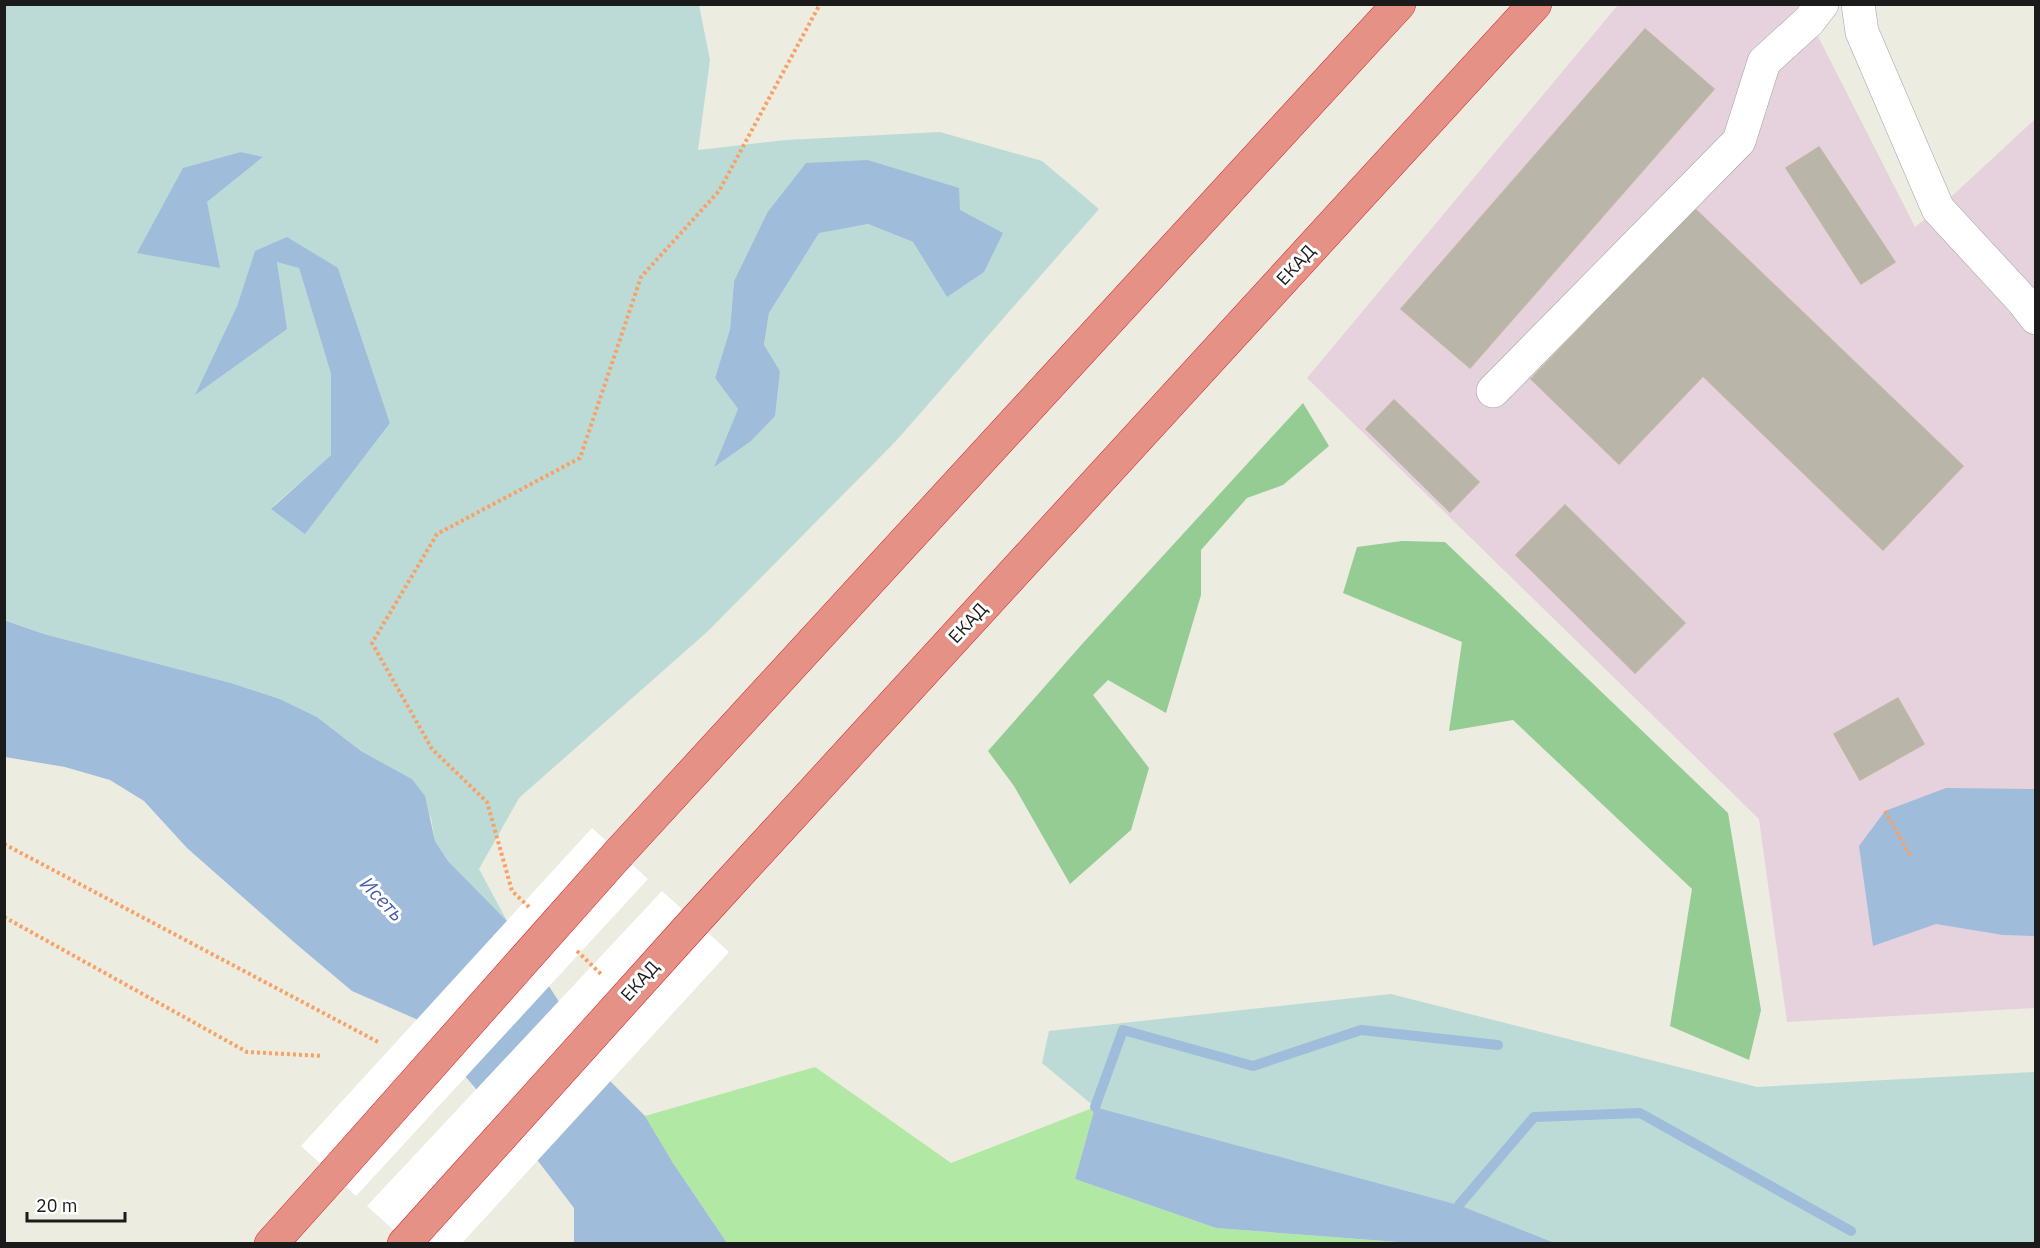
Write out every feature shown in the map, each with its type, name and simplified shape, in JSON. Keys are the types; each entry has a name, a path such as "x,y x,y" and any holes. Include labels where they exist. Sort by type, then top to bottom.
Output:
{"highway":[{"path":"271,1244 619,853 1399,4"},
{"name":"ЕКАД","path":"405,1242 694,921 1535,4"}],"lane":[{"path":"1493,391 1739,141 1764,62 1809,21 1822,4"},
{"path":"1858,4 1862,33 1938,209 2031,303"}],"path":[{"path":"538,915 512,891 487,802 432,749 372,643 437,534 580,458 641,277 719,191 820,4"},
{"path":"1885,811 1910,855"},
{"path":"4,844 380,1043"},
{"path":"4,917 248,1052 323,1056"},
{"path":"572,947 607,979"}],"shaded area":[{"path":"4,5 699,5 710,60 698,150 786,140 940,132 1042,161 1099,209 896,441 707,632 519,798 479,869 507,921 448,861 435,841 431,818 412,779 361,751 317,717 280,699 231,683 44,634 5,620","holes":["241,152 262,158 207,202","868,160 959,189 959,210 947,296 913,242 868,224 819,232 769,313 764,346 780,371 715,465 738,409 715,378 730,329 734,281 767,213","255,252 338,268 390,423 271,508 331,455 331,374 299,268 277,261 286,329 196,394 237,306"]},
{"path":"1618,5 1802,5 1915,227 1938,209 2035,119 2035,1008 1787,1022 1759,819 1307,378"},
{"path":"1391,994 1757,1087 2035,1072 2035,1243 1555,1243 1459,1205 1095,1107 1042,1063 1049,1031"}],"green space":[{"path":"1303,403 1329,446 1283,485 1247,498 1201,550 1201,595 1166,713 1108,680 1093,695 1149,768 1131,830 1070,884 1014,786 988,751 1083,643"},
{"path":"1402,541 1445,542 1728,813 1761,1010 1749,1060 1670,1026 1692,889 1513,720 1449,731 1462,642 1343,593 1357,547"},
{"path":"815,1067 951,1163 1095,1107 1075,1179 1216,1228 1411,1243 727,1243 673,1163 645,1116"}],"water":[{"path":"241,152 263,157 207,202 220,268 137,253 183,168"},
{"path":"868,160 959,188 960,210 1003,233 984,272 947,297 913,242 868,224 819,233 769,313 764,345 780,371 775,416 751,441 714,467 738,409 715,378 730,329 734,281 767,213 806,163"},
{"path":"287,237 338,268 390,423 305,534 271,509 331,455 331,374 299,268 277,262 287,329 195,395 237,306 255,251"},
{"name":"Исеть","path":"4,620 44,634 231,683 280,699 317,717 361,751 412,779 425,796 435,841 448,861 507,921 610,1081 645,1116 673,1163 727,1243 574,1243 574,1208 538,1161 416,1019 352,991 187,848 144,801 110,780 65,767 5,757"},
{"path":"1946,788 2035,789 2035,936 2003,935 1936,924 1873,946 1859,846 1885,811"},
{"path":"1095,1107 1459,1205 1555,1243 1411,1243 1216,1228 1075,1179"}],"pier":[{"path":"592,828 648,879 356,1196 301,1146"},
{"path":"662,891 729,952 462,1243 408,1243 367,1206"}],"building":[{"path":"1645,29 1714,89 1470,368 1401,309"},
{"path":"1819,147 1895,262 1861,284 1786,168"},
{"path":"1695,209 1963,466 1883,550 1703,376 1619,464 1531,379"},
{"path":"1394,400 1479,482 1450,512 1366,429"},
{"path":"1565,505 1685,623 1635,673 1516,555"},
{"path":"1898,698 1924,744 1860,780 1834,734"}],"waterway":[{"path":"1095,1107 1123,1030 1253,1066 1361,1030 1498,1045"},
{"path":"1459,1205 1534,1117 1640,1113 1851,1231"}]}
